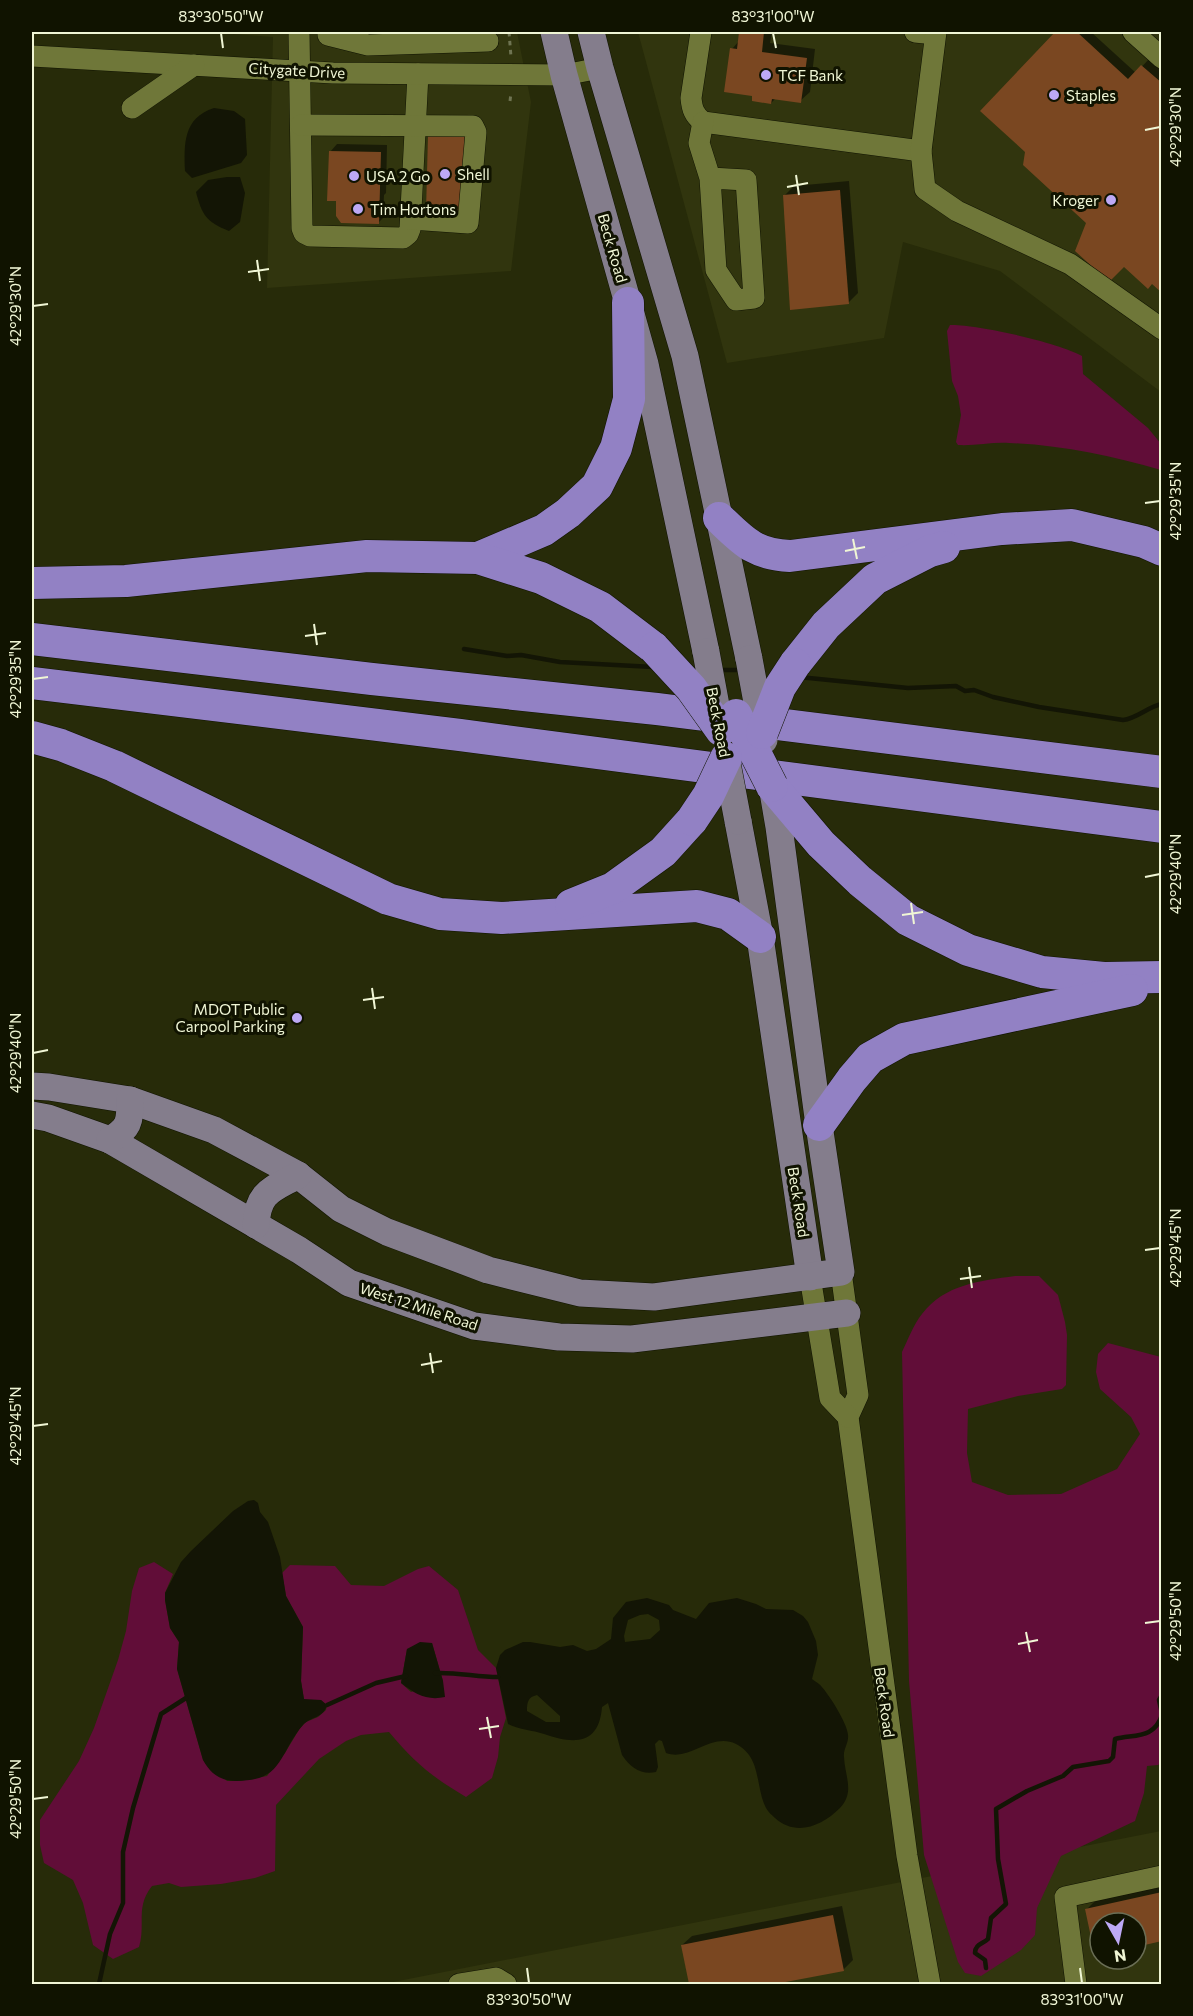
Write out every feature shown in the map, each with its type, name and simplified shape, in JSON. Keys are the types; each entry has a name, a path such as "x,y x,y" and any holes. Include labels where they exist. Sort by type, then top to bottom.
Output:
{"highway":[{"path":"478,558 544,530 568,513 597,486 616,448 629,399 628,303"},
{"path":"719,518 741,539 758,551 771,555 1002,529 1072,525 1144,542 1161,550"},
{"path":"502,918 562,908 613,888 663,852 692,820 744,749 795,664 826,625 875,579 930,551 1002,529"},
{"path":"32,583 126,581 368,556 478,558 541,578 600,607 654,648 744,749 794,829 821,844 860,881 908,920 968,950 1042,972 1104,978 1161,977"},
{"path":"32,639 657,709 1161,772"},
{"path":"706,652 744,749"},
{"path":"738,821 749,659"},
{"path":"32,683 448,734 1161,827"},
{"path":"32,737 61,745 114,766 388,899 440,914 502,918 697,906 728,914 759,937"},
{"path":"819,1125 852,1078 870,1058 904,1039 1161,984"}],"main road":[{"name":"Beck Road","path":"554,32 645,364 706,652"},
{"path":"591,32 682,347 749,659"},
{"name":"Beck Road","path":"738,821 759,937 810,1277"},
{"name":"Beck Road","path":"794,829 819,1125 841,1272"},
{"path":"32,1086 130,1100 214,1130 298,1175 341,1209 387,1232 488,1270 580,1293 654,1297 841,1272"},
{"path":"110,1140 124,1131 130,1119 130,1100"},
{"name":"West 12 Mile Road","path":"32,1115 48,1118 110,1140 256,1224 349,1283 474,1326 559,1337 632,1339 848,1313"},
{"path":"256,1224 257,1209 262,1197 298,1175"}],"street":[{"path":"298,32 302,228 304,233 310,236 403,238 408,234 411,219 418,74"},
{"path":"328,32 328,35 368,45 487,36 496,75"},
{"path":"701,32 691,98 695,116 703,122 921,151"},
{"path":"929,32 921,151 925,189 957,211 1070,264 1161,329"},
{"path":"1133,32 1161,58"},
{"name":"Citygate Drive","path":"32,56 300,71 418,74 564,75 600,68"},
{"path":"132,108 194,65"},
{"path":"703,122 699,143 710,178 716,270 736,300 754,298 746,180 710,178"},
{"path":"301,125 473,126 476,132 468,223 411,219"},
{"name":"Beck Road","path":"841,1272 858,1395 848,1418 907,1856 930,1984"},
{"name":"Beck Road","path":"810,1277 830,1398 848,1418"},
{"path":"1076,1984 1065,1897 1161,1876"},
{"path":"459,1984 496,1978 506,1984"}],"shaded area":[{"path":"208,32 517,32 531,102 511,271 267,288 273,37"},
{"path":"638,32 1161,32 1161,392 1000,271 903,242 884,338 727,363"},
{"path":"214,108 234,111 245,119 247,155 241,163 192,178 185,171 187,133 196,118"},
{"path":"240,177 245,193 240,222 229,231 206,217 200,207 196,192 208,180"},
{"path":"950,325 1018,335 1082,356 1083,374 1148,428 1161,444 1161,470 1105,456 1048,446 1003,443 958,445 956,442 961,415 958,396 952,381 947,331"},
{"path":"1015,1276 1039,1276 1058,1295 1067,1335 1066,1385 1062,1389 1018,1396 968,1409 967,1453 972,1482 1008,1495 1061,1494 1117,1469 1140,1434 1131,1417 1100,1389 1096,1372 1098,1354 1108,1343 1161,1357 1162,1762 1158,1765 1147,1766 1144,1793 1135,1821 1061,1856 1037,1908 1035,1935 1021,1950 981,1976 965,1973 958,1962 924,1855 909,1681 902,1352 919,1318 941,1296 976,1282"},
{"path":"254,1500 268,1522 280,1557 286,1596 303,1627 301,1681 304,1699 321,1700 327,1705 320,1715 303,1725 272,1771 252,1780 230,1781 216,1775 203,1760 177,1669 179,1642 170,1628 165,1593 181,1562 191,1551 233,1511 248,1501"},
{"path":"154,1562 173,1574 165,1593 165,1600 170,1628 179,1642 177,1669 203,1760 227,1781 240,1781 267,1776 285,1753 300,1728 306,1722 318,1717 327,1706 321,1700 304,1700 301,1681 303,1627 286,1596 282,1573 290,1565 335,1566 351,1585 384,1586 429,1566 458,1590 478,1650 496,1668 506,1718 492,1778 466,1797 424,1768 389,1732 361,1735 346,1741 319,1759 276,1805 275,1871 255,1878 221,1884 181,1887 169,1883 152,1886 142,1908 139,1947 113,1959 93,1945 83,1903 73,1880 44,1863 40,1845 40,1820 79,1761 94,1728 118,1660 139,1568","holes":["432,1643 443,1681 411,1692 401,1683 407,1649"]},
{"path":"647,1598 669,1605 673,1610 696,1619 709,1603 737,1598 766,1609 793,1610 803,1616 816,1641 818,1655 812,1679 832,1700 847,1730 848,1738 844,1754 848,1790 845,1802 840,1808 825,1820 809,1827 791,1827 783,1824 766,1808 757,1773 750,1757 736,1744 727,1741 675,1755 666,1753 662,1741 659,1740 655,1744 658,1767 656,1772 637,1769 629,1764 622,1755 608,1703 602,1707 596,1729 583,1739 555,1737 508,1724 496,1668 500,1655 505,1650 523,1642 560,1647 573,1645 587,1651 596,1649 611,1639 613,1618 626,1602","holes":["648,1614 659,1620 660,1630 650,1639 625,1642 624,1636 628,1620","537,1695 560,1716 560,1722 546,1722 527,1711 529,1700"]},
{"path":"420,1642 432,1643 443,1681 445,1697 422,1696 401,1683 407,1649"},
{"path":"1161,1831 1161,1984 383,1984"}],"building":[{"path":"358,32 410,32 410,37 358,34"},
{"name":"TCF Bank","path":"739,32 764,32 762,52 807,58 801,103 772,99 771,104 752,101 752,96 724,92 730,48 737,49"},
{"name":"Kroger","path":"1055,32 1077,32 1128,79 1141,65 1162,83 1162,293 1152,284 1148,289 1124,267 1109,282 1075,251 1086,223 1023,165 1025,152 980,111"},
{"name":"Shell","path":"428,135 465,136 462,213 426,212"},
{"name":"USA 2 Go","path":"329,151 381,152 379,224 341,223 336,216 336,201 327,201"},
{"path":"840,190 849,304 790,310 783,195"},
{"path":"1162,1892 1162,1941 1148,1944 1148,1911 1088,1911 1088,1923 1085,1909"},
{"path":"833,1915 844,1971 775,1984 689,1984 681,1945"}],"waterway":[{"path":"464,649 560,662 653,667"},
{"path":"719,670 743,670"},
{"path":"799,677 908,688 956,686 965,691 974,690 993,697 1039,707 1123,720 1162,704"},
{"path":"435,1673 498,1677"},
{"path":"327,1705 376,1683 406,1676"},
{"path":"1162,1695 1159,1700 1162,1714"},
{"path":"99,1984 110,1934 123,1903 123,1852 133,1808 161,1714 186,1698"},
{"path":"986,1968 985,1960 975,1953 975,1950 988,1939 991,1918 1006,1904 998,1859 996,1809 1027,1791 1063,1776 1073,1767 1109,1761 1113,1757 1115,1739 1149,1732 1159,1723 1162,1715"}],"place":[{"name":"TCF Bank","path":"766,75"},
{"name":"Staples","path":"1054,95"},
{"name":"Shell","path":"445,174"},
{"name":"USA 2 Go","path":"354,176"},
{"name":"Kroger","path":"1111,200"},
{"name":"Tim Hortons","path":"358,209"},
{"name":"MDOT Public Carpool Parking","path":"297,1018"}]}
